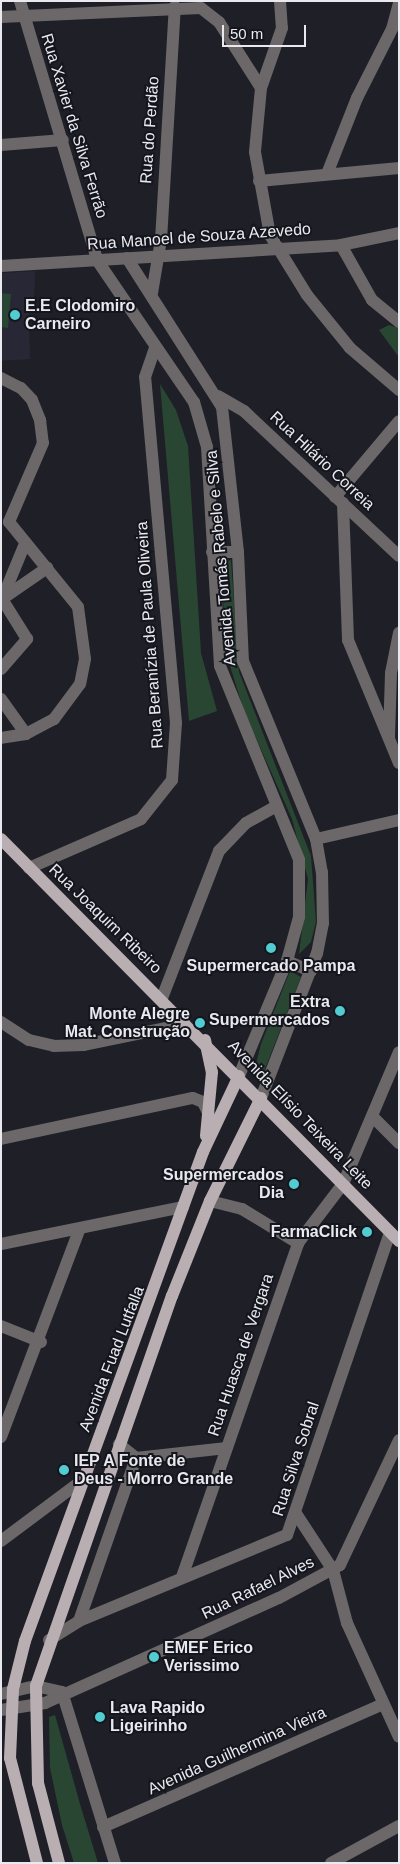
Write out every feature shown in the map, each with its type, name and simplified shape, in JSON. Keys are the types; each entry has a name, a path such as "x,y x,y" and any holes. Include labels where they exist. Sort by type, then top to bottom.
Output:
{"main road":[{"name":"Rua Joaquim Ribeiro","path":"1,839 162,998 185,1024"},
{"name":"Avenida Elísio Teixeira Leite","path":"185,1024 204,1040 394,1236"},
{"path":"203,1152 210,1115 212,1072 204,1040"},
{"name":"Avenida Fuad Lutfalla","path":"37,1863 14,1776 6,1711 7,1692 203,1152 239,1076"},
{"name":"Avenida Fuad Lutfalla","path":"59,1863 38,1783 36,1686 48,1640 181,1275 210,1201 261,1098"},
{"path":"164,1263 181,1275"}],"street":[{"name":"Rua Xavier da Silva Ferrão","path":"20,1 23,17 63,140 97,260"},
{"path":"280,1 278,51 261,88 255,152 259,181 274,247 350,348 399,390"},
{"path":"327,174 357,98 392,29 399,2"},
{"path":"1,17 23,17 149,4 201,8 215,18 261,88"},
{"name":"Rua do Perdão","path":"152,293 159,256 175,6"},
{"path":"1,145 63,140"},
{"path":"259,181 399,168"},
{"name":"Rua Manoel de Souza Azevedo","path":"1,266 274,247 341,245 399,233"},
{"path":"341,245 372,300 399,322"},
{"name":"Avenida Tomás Rabelo e Silva","path":"127,258 152,293 218,396 225,418 238,552 243,661 316,839 323,923 311,971 261,1098"},
{"name":"Avenida Tomás Rabelo e Silva","path":"97,260 155,348 194,402 207,446 220,666 299,860 301,882 299,917 287,961 239,1076"},
{"name":"Rua Beranízia de Paula Oliveira","path":"29,868 135,823 149,813 172,780 176,723 145,378 155,348"},
{"path":"1,378 28,394 40,420 40,452 8,516 24,546 47,568 78,607 86,659 80,684 65,709 26,734 1,738"},
{"name":"Rua Hilário Correia","path":"218,396 244,411 399,556"},
{"path":"399,421 339,500 348,640 399,763"},
{"path":"2,599 24,546"},
{"path":"212,552 238,552"},
{"path":"2,599 9,599 47,568"},
{"path":"1,669 27,639 2,599"},
{"path":"389,742 391,673 399,633"},
{"path":"1,699 26,734"},
{"path":"162,998 219,850 246,823 277,806"},
{"path":"316,839 399,820"},
{"path":"287,961 311,971"},
{"path":"1,1022 29,1040 54,1046 83,1045 185,1024"},
{"name":"Rua Huasca de Vergara","path":"182,1577 298,1243 343,1184 374,1117 399,1052"},
{"path":"1,1139 192,1098 203,1102 210,1115"},
{"path":"374,1117 399,1143"},
{"path":"210,1201 242,1209 298,1243"},
{"path":"1,1244 184,1207"},
{"path":"1,1437 41,1342 80,1228"},
{"name":"Rua Silva Sobral","path":"48,1640 79,1620 182,1577 284,1539 394,1236"},
{"path":"1,1326 41,1342"},
{"path":"119,1444 136,1458 226,1448"},
{"name":"Rua Rafael Alves","path":"6,1711 35,1707 62,1692 204,1632 333,1570 352,1547 398,1450"},
{"path":"79,1620 136,1458"},
{"path":"1,1541 84,1479"},
{"path":"295,1512 333,1570 347,1623 399,1737"},
{"path":"7,1692 36,1686 62,1692 115,1863"},
{"name":"Avenida Guilhermina Vieira","path":"103,1827 383,1704"},
{"path":"332,1863 399,1826"}],"shaded area":[{"name":"E.E Clodomiro Carneiro","path":"35,271 34,306 29,306 30,359 1,361 1,273"}],"green space":[{"path":"1,293 11,294 8,328 1,327"},
{"path":"389,325 399,328 398,356 379,330"},
{"path":"160,384 176,410 188,446 201,653 217,711 189,721"},
{"path":"231,560 239,672 311,856 316,922 311,942 299,954 308,879 292,819 244,711 226,653 221,562"},
{"path":"290,971 301,977 263,1074 256,1064 261,1044"},
{"path":"55,1715 98,1863 74,1863 62,1825 50,1768 49,1717"}],"place":[{"name":"E.E Clodomiro Carneiro","path":"15,315"},
{"name":"Supermercado Pampa","path":"271,948"},
{"name":"Extra Supermercados","path":"340,1011"},
{"name":"Monte Alegre Mat. Construção","path":"200,1023"},
{"name":"Supermercados Dia","path":"294,1184"},
{"name":"FarmaClick","path":"367,1232"},
{"name":"IEP A Fonte de Deus - Morro Grande","path":"64,1470"},
{"name":"EMEF Erico Verissimo","path":"154,1657"},
{"name":"Lava Rapido Ligeirinho","path":"100,1717"}]}
